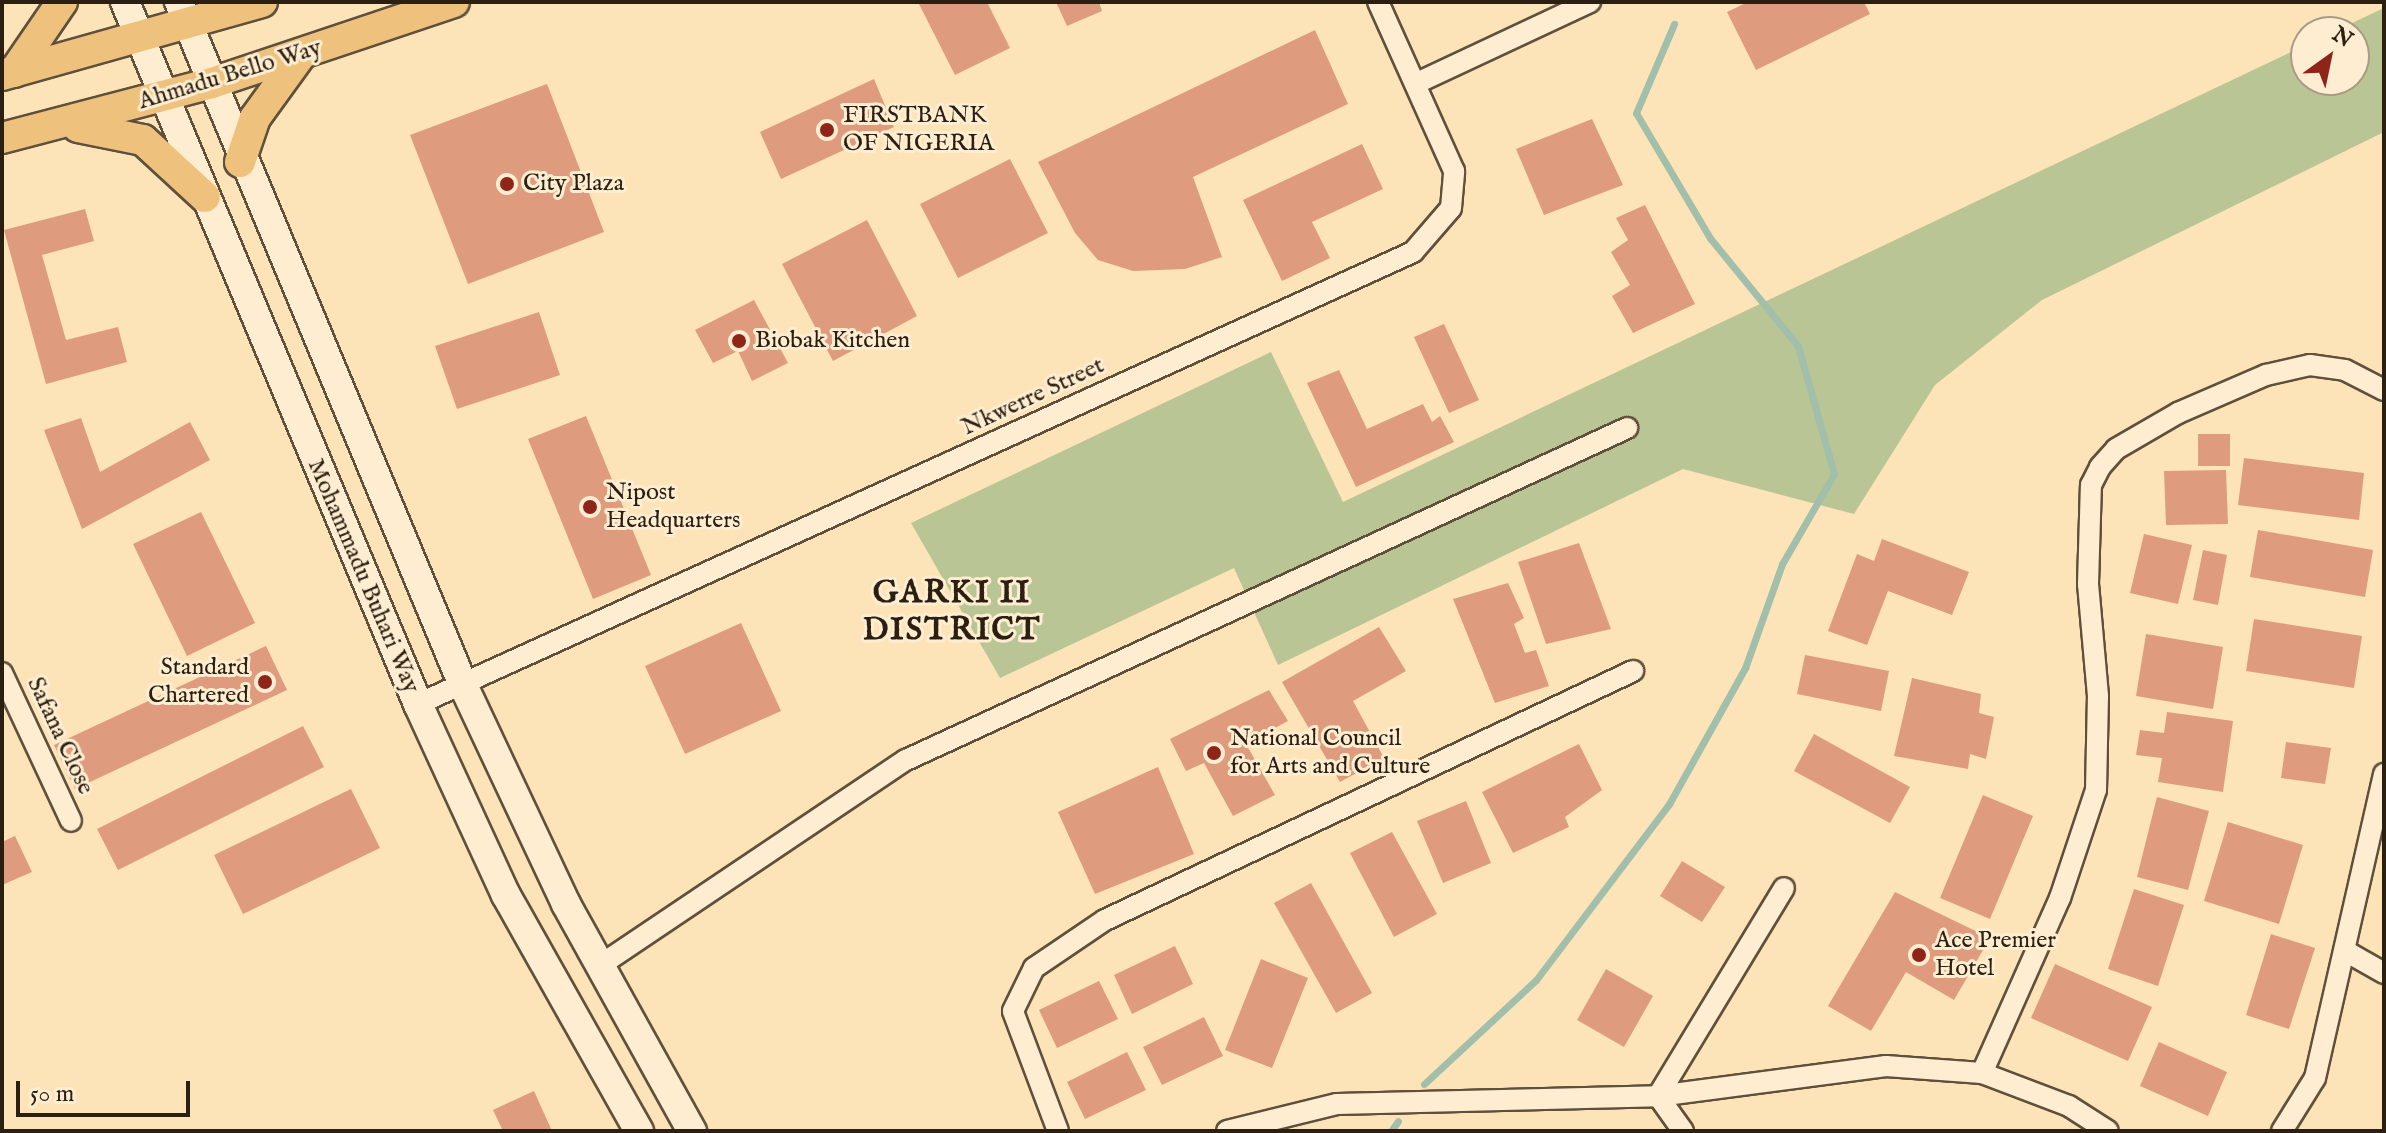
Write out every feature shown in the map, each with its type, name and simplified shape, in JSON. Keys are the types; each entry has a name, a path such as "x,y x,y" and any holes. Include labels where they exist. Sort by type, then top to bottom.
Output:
{"main road":[{"path":"8,74 62,2"},
{"name":"Mohammadu Buhari Way","path":"125,2 418,704 506,895 639,1131"},
{"path":"8,74 142,39 184,14 262,2"},
{"name":"Ahmadu Bello Way","path":"2,138 212,83 454,2"},
{"name":"Mohammadu Buhari Way","path":"184,14 240,162 463,685 599,966 692,1131"},
{"path":"240,162 255,118 302,53"},
{"path":"40,128 109,129 143,140 205,197"}],"street":[{"name":"Nkwerre Street","path":"418,704 1413,252 1451,208 1454,171 1419,82 1378,2"},
{"path":"1419,82 1590,2"},
{"path":"1982,1073 2060,898 2096,790 2098,696 2088,554 2091,485 2100,467 2116,449 2178,413 2266,375 2310,365 2345,370 2384,390"},
{"path":"599,966 906,760 1627,428"},
{"path":"1058,1131 1013,1011 1034,968 1105,920 1633,671"},
{"name":"Safana Close","path":"2,673 71,821"},
{"path":"2282,1131 2315,1078 2347,952 2384,774"},
{"path":"1658,1096 1784,888"},
{"path":"2347,952 2384,973"},
{"path":"1227,1131 1337,1104 1658,1096 1886,1066 1982,1073 2069,1106 2108,1131"},
{"path":"1658,1096 1683,1131"}],"green space":[{"path":"2384,8 2384,132 2042,300 1935,385 1854,514 1683,469 1278,665 1234,568 1000,678 911,523 1271,352 1343,502 2290,53 2290,96 2370,96 2370,16 2367,16"}],"building":[{"path":"918,2 987,2 1010,48 955,75"},
{"path":"1056,2 1099,2 1102,11 1067,26"},
{"path":"1748,2 1864,2 1870,14 1756,70 1727,12"},
{"path":"1315,30 1348,104 1193,177 1222,257 1185,269 1133,271 1098,260 1075,233 1038,162"},
{"name":"FIRSTBANK OF NIGERIA","path":"874,79 894,127 781,179 760,132"},
{"name":"City Plaza","path":"547,84 604,232 468,284 410,135"},
{"path":"1592,119 1623,185 1544,215 1516,149"},
{"path":"1362,144 1383,189 1312,222 1330,258 1282,281 1243,200"},
{"path":"1010,159 1048,233 958,278 920,204"},
{"path":"1645,205 1695,304 1633,333 1612,296 1630,285 1611,252 1628,240 1616,218"},
{"path":"85,209 94,241 42,255 66,340 118,327 127,362 46,384 4,230"},
{"path":"867,220 917,316 833,361 782,264"},
{"name":"Biobak Kitchen","path":"754,300 788,363 752,381 738,351 713,363 695,330"},
{"path":"539,312 560,375 457,409 435,346"},
{"path":"1444,324 1479,400 1449,413 1414,337"},
{"path":"1339,370 1367,429 1423,404 1432,422 1440,416 1454,442 1356,487 1307,383"},
{"name":"Nipost Headquarters","path":"586,416 651,575 593,599 528,439"},
{"path":"81,418 100,472 190,422 210,460 82,529 44,430"},
{"path":"2198,434 2230,434 2230,466 2198,466"},
{"path":"2244,458 2364,473 2359,520 2238,505"},
{"path":"2226,470 2228,524 2166,525 2164,471"},
{"path":"201,512 255,623 187,656 133,544"},
{"path":"2258,530 2373,550 2365,597 2250,577"},
{"path":"2144,534 2192,545 2178,604 2130,593"},
{"path":"1882,539 1969,572 1952,615 1888,591 1867,645 1828,631 1857,554 1874,561"},
{"path":"1579,543 1611,629 1546,644 1518,562"},
{"path":"2203,550 2227,555 2218,605 2193,600"},
{"path":"1508,583 1524,618 1514,624 1525,653 1536,650 1549,686 1495,703 1453,599"},
{"path":"2254,619 2362,636 2354,688 2246,671"},
{"path":"741,623 781,711 685,754 645,666"},
{"path":"1379,627 1406,671 1353,701 1384,758 1340,782 1282,682"},
{"path":"2146,634 2223,647 2213,709 2136,696"},
{"path":"266,646 287,690 75,789 54,745"},
{"path":"1805,655 1889,671 1881,711 1797,694"},
{"path":"1912,678 1981,694 1979,713 1994,717 1986,759 1970,754 1968,769 1894,756"},
{"name":"National Council for Arts and Culture","path":"1269,690 1288,721 1246,744 1275,795 1233,816 1204,763 1186,771 1170,739"},
{"path":"2167,712 2233,721 2223,792 2158,782 2162,758 2136,755 2140,730 2164,733"},
{"path":"303,726 324,767 118,870 97,829"},
{"path":"1814,734 1910,787 1890,823 1794,771"},
{"path":"2286,742 2331,748 2325,784 2281,778"},
{"path":"1579,744 1602,790 1565,817 1569,827 1513,853 1482,792"},
{"path":"1158,767 1194,854 1095,894 1058,812"},
{"path":"351,789 380,848 243,914 214,855"},
{"path":"1983,795 2033,816 1990,919 1940,898"},
{"path":"2157,797 2209,811 2188,890 2137,877"},
{"path":"1466,801 1491,863 1443,883 1417,821"},
{"path":"2228,822 2303,845 2279,924 2204,901"},
{"path":"1392,832 1437,914 1394,937 1350,853"},
{"path":"15,836 32,872 2,885 2,842"},
{"path":"1682,861 1725,887 1702,922 1660,896"},
{"path":"1311,883 1372,993 1336,1013 1274,903"},
{"path":"2134,889 2184,905 2158,986 2108,969"},
{"name":"Ace Premier Hotel","path":"1895,892 1990,938 1954,1000 1906,972 1871,1031 1828,1006"},
{"path":"2271,934 2315,948 2289,1029 2246,1015"},
{"path":"1175,946 1193,984 1132,1014 1114,975"},
{"path":"1261,959 1308,978 1272,1068 1225,1050"},
{"path":"2055,964 2152,1007 2128,1061 2031,1018"},
{"path":"1606,969 1653,996 1624,1047 1577,1020"},
{"path":"1099,981 1118,1019 1057,1048 1039,1010"},
{"path":"1204,1017 1223,1056 1162,1085 1143,1047"},
{"path":"2159,1042 2227,1072 2208,1116 2140,1086"},
{"path":"1127,1052 1146,1090 1085,1119 1067,1082"},
{"path":"534,1091 552,1131 503,1131 493,1110"}],"waterway":[{"path":"1424,1084 1536,980 1669,804 1745,668 1782,564 1834,474 1798,346 1710,238 1636,113 1674,24"},
{"path":"1391,1131 1398,1121"}],"place":[{"name":"FIRSTBANK OF NIGERIA","path":"827,130"},
{"name":"City Plaza","path":"507,184"},
{"name":"Biobak Kitchen","path":"739,341"},
{"name":"Nipost Headquarters","path":"590,507"},
{"name":"Standard Chartered","path":"265,682"},
{"name":"National Council for Arts and Culture","path":"1214,753"},
{"name":"Ace Premier Hotel","path":"1919,955"}],"district":[{"name":"GARKI II DISTRICT","path":"952,614"}]}
